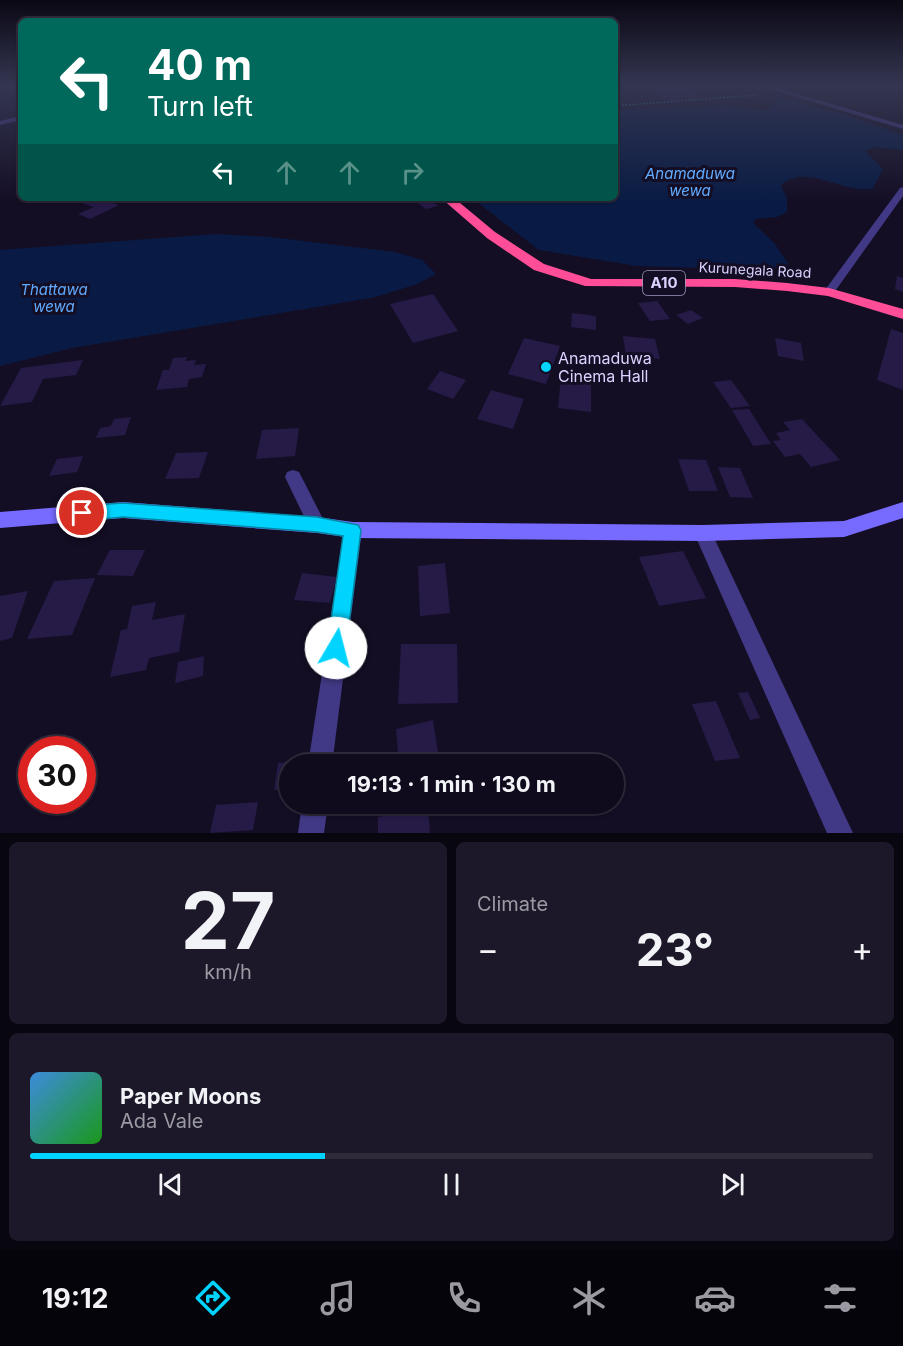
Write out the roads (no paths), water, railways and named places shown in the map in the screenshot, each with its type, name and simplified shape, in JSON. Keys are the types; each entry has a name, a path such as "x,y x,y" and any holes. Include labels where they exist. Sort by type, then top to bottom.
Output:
{"highway":[{"name":"Kurunegala Road","path":"451,201 491,235 539,267 590,283 735,283 829,292 903,314"}],"street":[{"path":"829,292 903,190"},
{"path":"293,477 317,525"},
{"path":"0,520 123,510 317,525 352,530 703,532 844,529 903,510"},
{"path":"321,754 352,530"},
{"path":"703,532 840,833"},
{"path":"311,833 314,814"}],"water":[{"name":"Anamaduwa wewa","path":"618,124 871,124 903,135 903,150 875,147 865,151 883,169 873,188 850,188 802,177 791,179 781,186 787,198 787,212 777,217 756,219 753,223 775,244 789,265 770,270 637,266 539,250 476,201 618,201"},
{"name":"Thattawa wewa","path":"216,234 270,237 395,252 422,260 436,274 417,284 376,297 72,348 0,366 0,250"}],"place":[{"name":"Anamaduwa Cinema Hall","path":"546,367"}]}
